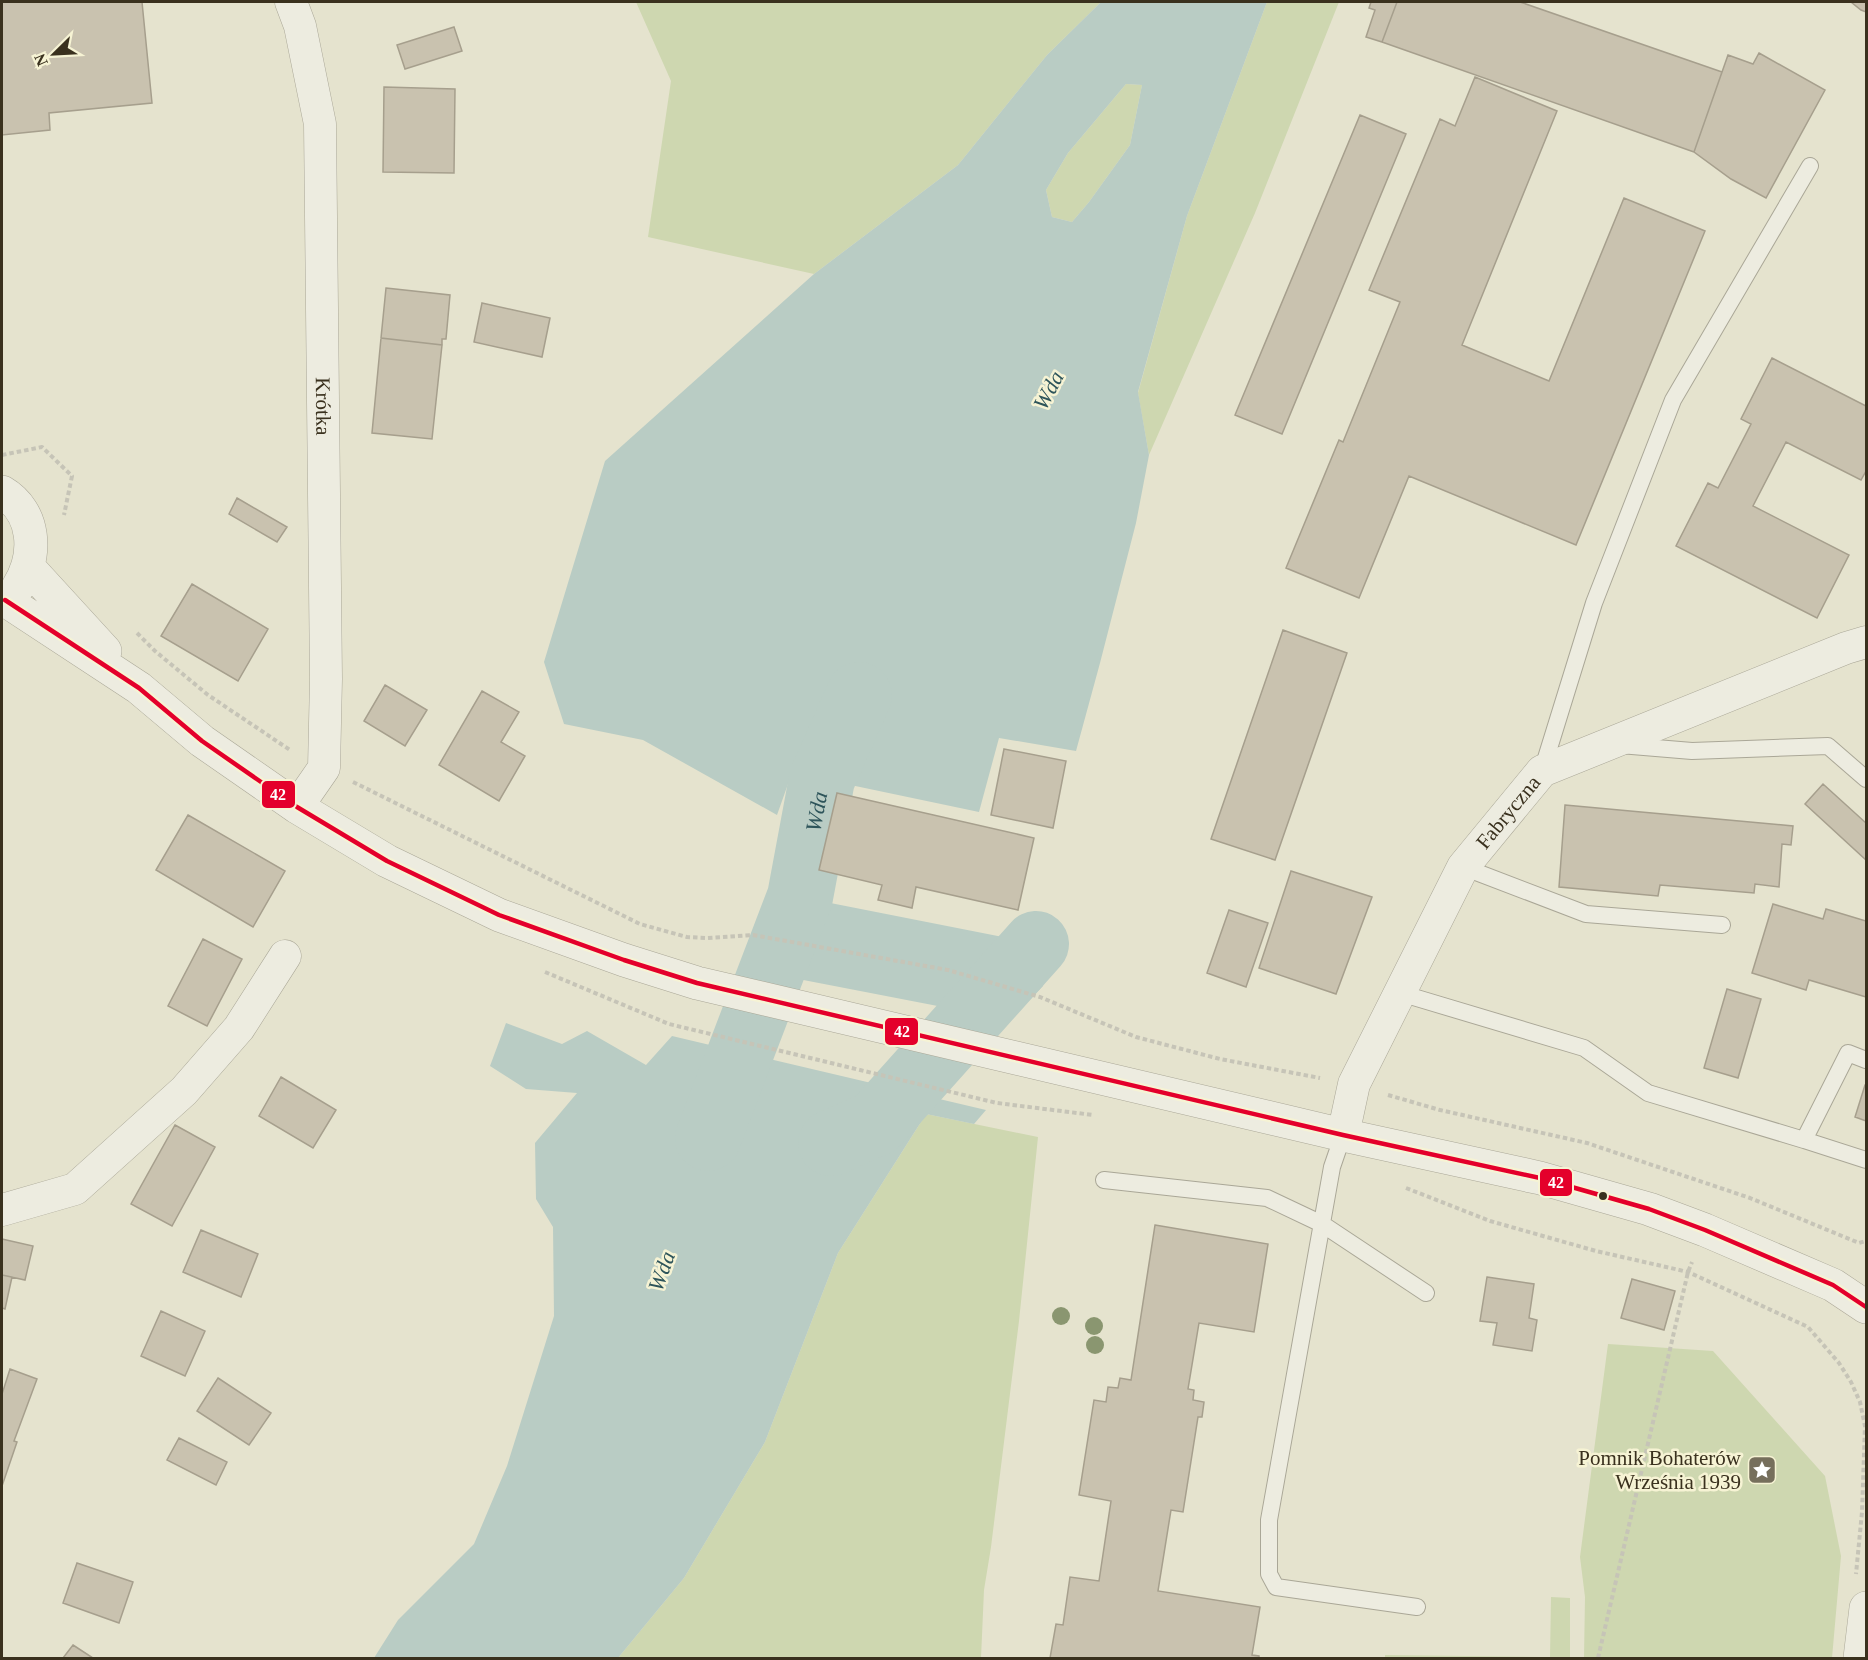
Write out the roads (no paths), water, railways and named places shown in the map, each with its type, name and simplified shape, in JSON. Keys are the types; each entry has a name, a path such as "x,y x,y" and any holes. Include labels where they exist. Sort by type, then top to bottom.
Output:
{"street":[{"name":"Krótka","path":"291,2 300,26 320,124 326,656 324,768 297,807"},
{"path":"2,492 20,509 29,528 32,548 28,568 19,586 3,601 139,688"},
{"path":"28,568 139,688 202,741 297,807 387,861 499,915 624,960 697,983 1343,1135 1540,1178 1649,1209 1705,1230 1833,1285 1866,1307"},
{"name":"Fabryczna","path":"1343,1135 1354,1084 1463,867 1542,771 1846,648 1866,642"},
{"path":"2,1210 75,1189 184,1091 239,1028 285,956"},
{"path":"1860,1659 1861,1595"}],"lane":[{"path":"1542,771 1594,603 1673,400 1810,166"},
{"path":"1608,744 1692,751 1828,746 1866,779"},
{"path":"1463,867 1586,914 1722,925"},
{"path":"1400,993 1584,1048 1648,1093 1866,1161"},
{"path":"1804,1140 1848,1053 1866,1060"},
{"path":"1343,1135 1332,1167 1269,1520 1269,1574 1276,1587 1417,1607"},
{"path":"1104,1180 1267,1198 1322,1224 1426,1293"}],"water":[{"path":"1101,2 1267,2 1187,216 1138,392 1149,455 1136,523 1076,751 999,738 979,812 822,779 793,770 777,815 643,740 564,724 544,662 605,461 814,274 958,165 1047,55","holes":["1126,84 1142,85 1130,145 1072,222 1052,217 1046,190 1068,153"]},
{"path":"775,890 800,897 1048,946 1043,986 1010,1020 752,970"},
{"path":"506,1023 562,1044 587,1031 646,1065 672,1036 986,1110 974,1124 926,1114 838,1253 765,1442 684,1578 618,1658 374,1658 398,1620 474,1544 507,1466 554,1316 553,1227 536,1199 535,1143 577,1093 526,1089 490,1066"}],"waterway":[{"name":"Wda","path":"708,1138 800,897 822,779 859,695"},
{"path":"831,1143 876,1123 1036,944"}],"place":[{"name":"Pomnik Bohaterów Września 1939","path":"1762,1470"}]}
